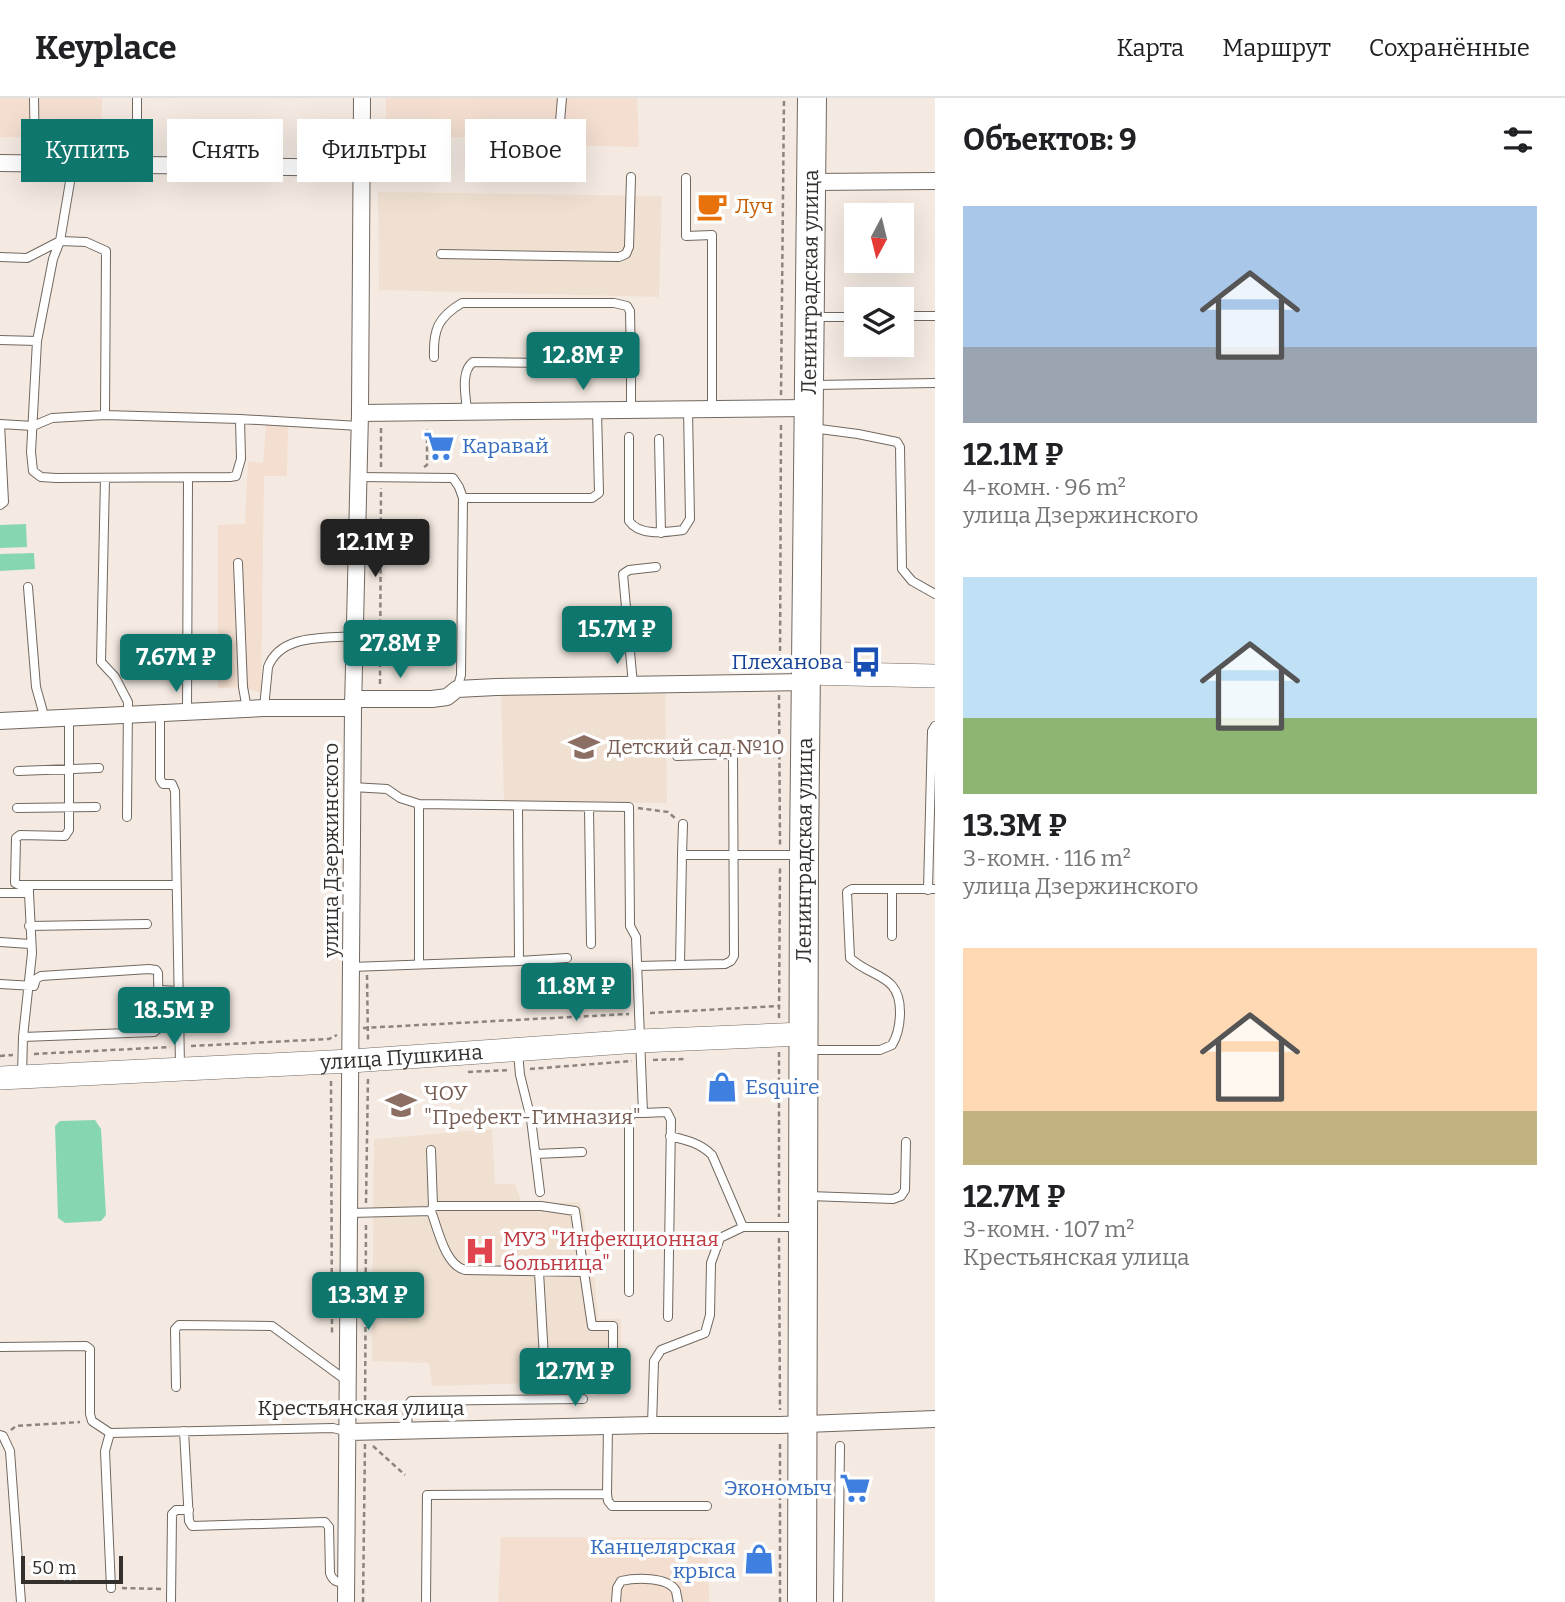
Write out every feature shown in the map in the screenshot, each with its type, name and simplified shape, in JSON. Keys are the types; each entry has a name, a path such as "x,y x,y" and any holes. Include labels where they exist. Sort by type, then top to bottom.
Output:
{"highway":[{"name":"Ленинградская улица","path":"802,1602 791,1425 790,1227 802,1196 795,1040 792,855 801,407 809,317 812,98"}],"main road":[{"path":"797,679 935,676"},
{"name":"улица Пушкина","path":"15,1070 180,1058 518,1049 640,1041 795,1040"}],"street":[{"name":"улица Дзержинского","path":"361,119 362,98"},
{"path":"0,163 21,164"},
{"path":"153,164 297,167"},
{"path":"812,182 935,181"},
{"name":"улица Дзержинского","path":"346,1602 357,1432 349,1383 358,1213 344,1055 351,1028 359,967 352,786 359,419 360,182"},
{"path":"359,419 467,411 801,407"},
{"path":"0,721 353,703 380,698 432,699 447,697 457,690 797,679"},
{"name":"Крестьянская улица","path":"357,1432 652,1425 791,1425 935,1419"}],"lane":[{"path":"34,98 34,119"},
{"path":"137,98 137,119"},
{"path":"560,119 562,98"},
{"path":"441,254 619,257 625,254 629,247 631,177"},
{"path":"685,178 686,236 712,235 712,409"},
{"path":"70,182 60,241 53,258 37,341 31,453 33,471 41,477 105,479 236,475 241,458 240,419"},
{"path":"0,257 27,258 60,241 86,242 106,251 105,415"},
{"path":"434,357 437,326 452,309 462,303 614,303 627,306 630,311 631,410"},
{"path":"914,316 935,316"},
{"path":"809,317 844,317"},
{"path":"0,340 37,341"},
{"path":"467,411 465,376 468,366 473,362 631,364"},
{"path":"801,407 935,383"},
{"path":"801,407 858,434 897,443 900,447 902,569 912,581 935,594"},
{"path":"463,498 592,498 598,493 597,410"},
{"path":"629,437 629,521 632,526 642,531 661,533 683,530 690,519 688,410"},
{"path":"0,505 4,502 0,424 33,426 52,418 105,415 359,419"},
{"path":"659,439 661,533"},
{"path":"358,477 453,478 459,487 463,498 461,675 457,690"},
{"path":"187,712 188,478"},
{"path":"105,479 101,662 116,677 126,695 130,715 127,817"},
{"path":"238,563 243,687 247,709"},
{"path":"633,685 623,574 625,570 656,567"},
{"path":"28,587 36,687 45,719"},
{"path":"264,708 268,667 286,646 295,641 355,636"},
{"path":"160,713 160,779 163,784 172,784 175,787 180,1058"},
{"path":"29,889 15,883 16,838 20,835 65,836 69,830 69,718"},
{"path":"795,1040 880,1051 892,1045 896,1038 900,1001 892,983 855,963 848,952 848,892 932,890 932,727 935,726"},
{"path":"637,966 725,964 733,959 733,754 677,756"},
{"path":"18,771 99,768"},
{"path":"352,786 387,789 400,798 419,804 629,807 630,926 636,937 643,1113"},
{"path":"419,804 419,964"},
{"path":"17,808 96,807"},
{"path":"518,807 519,961"},
{"path":"589,808 591,944"},
{"path":"680,965 683,824"},
{"path":"682,855 792,855"},
{"path":"0,893 29,889 176,885"},
{"path":"15,1070 23,1037 32,953 29,889"},
{"path":"892,889 892,936"},
{"path":"29,926 147,924"},
{"path":"0,942 30,944"},
{"path":"359,967 567,958"},
{"path":"0,984 34,986 36,979 41,976 149,969 158,973 159,1028 154,1032 23,1037"},
{"path":"159,990 178,991"},
{"path":"518,1049 520,1075 531,1119 540,1192"},
{"path":"629,1292 629,1118 633,1113 667,1112 671,1120 668,1317"},
{"path":"670,1136 694,1142 705,1147 712,1155 743,1227"},
{"path":"802,1196 892,1199 901,1196 905,1190 906,1142"},
{"path":"431,1150 432,1208 451,1261 457,1268 584,1272"},
{"path":"536,1154 582,1152"},
{"path":"358,1213 432,1208 541,1206 575,1211 592,1326 613,1326 613,1376"},
{"path":"652,1425 654,1361 661,1350 705,1333 710,1315 712,1264 720,1238 743,1227 790,1227"},
{"path":"539,1272 544,1358"},
{"path":"176,1387 175,1329 179,1325 272,1326 349,1383"},
{"path":"0,1347 86,1346 90,1349 90,1415 92,1421 110,1433 105,1451 111,1588"},
{"path":"407,1430 408,1406 411,1401 583,1399"},
{"path":"608,1426 607,1501 612,1506 707,1506"},
{"name":"Крестьянская улица","path":"110,1433 333,1428 357,1432"},
{"path":"184,1431 189,1521 195,1527 325,1522 329,1527 332,1579 346,1583"},
{"path":"1,1435 10,1451 21,1602"},
{"path":"838,1602 840,1446"},
{"path":"426,1602 427,1495 607,1493"},
{"path":"171,1602 172,1514 176,1510 189,1510"},
{"path":"617,1602 617,1588 621,1581 643,1578 670,1584 676,1591 678,1602"}],"path":[{"path":"780,1602 791,1425 790,1227 795,1040 779,1006 792,855 801,407 784,98"},
{"path":"423,467 427,465 426,420"},
{"path":"380,698 382,422"},
{"path":"629,807 668,812 683,824"},
{"path":"357,1432 358,1213 344,1055 368,1027 359,967"},
{"path":"332,1370 344,1055 351,1028 779,1006"},
{"path":"0,1056 15,1070 180,1058 344,1055"},
{"path":"1,1435 16,1426 92,1421"},
{"path":"362,1602 365,1440 405,1475"},
{"path":"111,1588 171,1589"}],"shaded area":[{"path":"0,98 102,98 101,119 21,119 21,137 0,137"},
{"path":"386,98 637,98 639,147 586,146 586,119 465,119 465,137 451,137 451,119 386,119"},
{"path":"378,192 662,196 659,297 379,290"},
{"path":"266,425 288,426 287,476 264,476 261,693 243,687 218,688 218,525 245,524 248,461 263,463"},
{"name":"Детский сад №10","path":"665,687 667,803 504,803 501,690"},
{"name":"МУЗ \"Инфекционная больница\"","path":"492,1129 495,1184 515,1184 522,1204 579,1202 584,1213 588,1264 595,1281 598,1319 621,1319 621,1395 596,1396 595,1382 573,1382 573,1396 568,1396 566,1383 545,1384 546,1397 537,1397 535,1383 432,1386 429,1363 372,1361 374,1139"},
{"path":"501,1537 708,1538 709,1602 498,1602"}],"green space":[{"path":"26,524 27,547 0,548 0,525"},
{"path":"34,553 35,569 0,571 0,554"},
{"path":"95,1120 101,1129 106,1215 101,1221 65,1223 58,1218 55,1126 60,1121"}],"place":[{"name":"Луч","path":"712,206"},
{"name":"Каравай","path":"439,446"},
{"name":"Плеханова","path":"866,662"},
{"name":"Детский сад №10","path":"584,747"},
{"name":"Esquire","path":"722,1087"},
{"name":"ЧОУ \"Префект-Гимназия\"","path":"401,1105"},
{"name":"МУЗ \"Инфекционная больница\"","path":"480,1251"},
{"name":"Экономыч","path":"855,1488"},
{"name":"Канцелярская крыса","path":"759,1559"}]}
